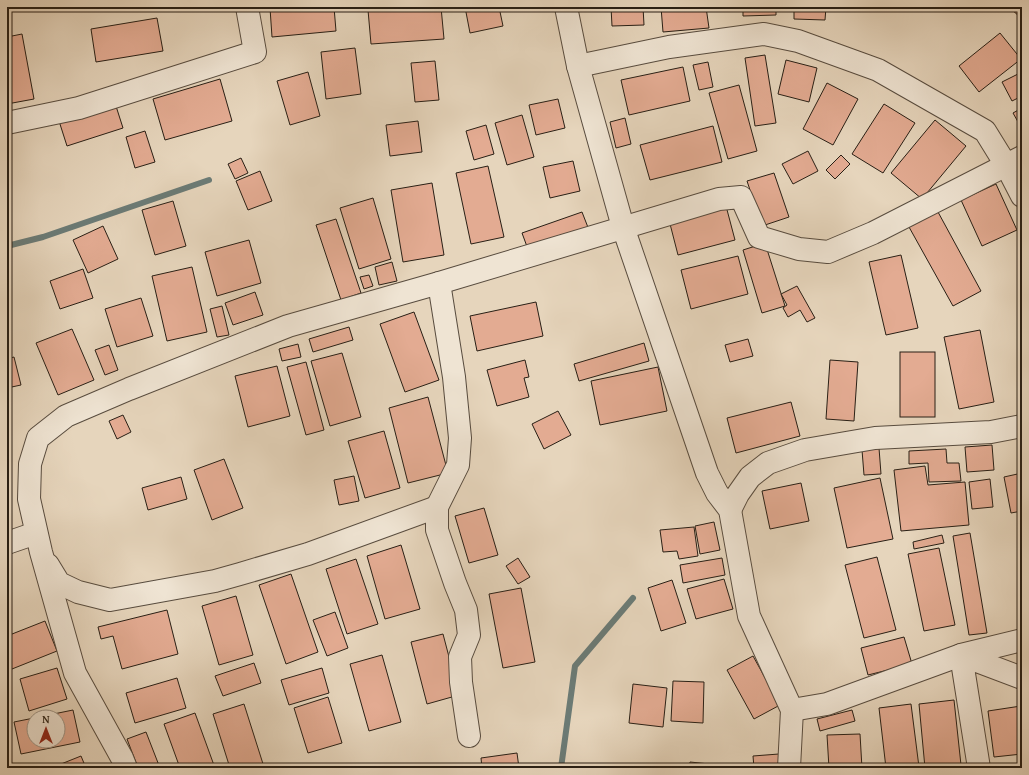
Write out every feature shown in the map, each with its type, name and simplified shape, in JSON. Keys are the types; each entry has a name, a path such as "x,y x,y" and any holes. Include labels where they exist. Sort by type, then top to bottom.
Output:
{"street":[{"path":"7,123 79,108 255,52 247,7"},
{"path":"566,7 578,66 623,227 707,473 717,493 730,510 749,616 792,710 789,768"},
{"path":"578,66 669,47 764,34 798,41 878,70 985,131 1014,161 1022,196"},
{"path":"126,768 122,758 75,673 38,542 29,499 30,464 38,438 66,416 135,386 288,326 439,283 719,199 741,196 759,238 799,248 828,252 873,233 1014,161"},
{"path":"439,283 454,377 460,438 458,465 437,506 437,530 466,610 469,635 460,657 461,682 469,736"},
{"path":"730,510 738,494 750,477 768,463 805,450 875,438 991,432 1022,426"},
{"path":"38,542 59,583 78,592 110,600 216,581 308,554 437,506"},
{"path":"7,543 38,542"},
{"path":"792,710 827,704 961,656 1022,640"},
{"path":"961,656 1022,678"},
{"path":"961,656 979,768"}],"building":[{"path":"98,7 119,7 99,11"},
{"path":"334,7 336,31 272,37 270,8"},
{"path":"441,7 444,39 371,44 368,10"},
{"path":"465,7 499,7 503,26 470,33"},
{"path":"611,7 643,7 644,25 612,26"},
{"path":"661,7 706,7 709,28 663,32"},
{"path":"743,7 776,7 776,15 743,16"},
{"path":"794,7 826,7 825,20 794,19"},
{"path":"1009,7 1022,7 1022,19"},
{"path":"157,18 163,51 96,62 91,29"},
{"path":"1000,33 1021,59 979,92 959,66"},
{"path":"22,34 34,99 7,104 7,37"},
{"path":"355,48 361,94 326,99 321,52"},
{"path":"765,55 776,123 755,126 745,58"},
{"path":"786,60 817,68 809,102 778,94"},
{"path":"435,61 439,100 415,102 411,63"},
{"path":"708,62 713,87 699,90 693,65"},
{"path":"683,67 690,101 629,115 621,80"},
{"path":"308,72 320,116 290,125 277,81"},
{"path":"1022,72 1022,96 1012,101 1002,82"},
{"path":"220,79 232,121 165,140 153,99"},
{"path":"827,83 858,99 833,145 803,129"},
{"path":"739,85 757,151 728,159 709,93"},
{"path":"558,99 565,128 536,135 529,105"},
{"path":"115,103 123,128 67,146 59,121"},
{"path":"884,104 915,123 883,173 852,154"},
{"path":"1022,108 1022,129 1013,113"},
{"path":"522,115 534,157 507,165 495,123"},
{"path":"625,118 631,144 616,148 610,122"},
{"path":"935,120 966,146 922,199 891,173"},
{"path":"418,121 422,152 390,156 386,125"},
{"path":"486,125 494,154 474,160 466,131"},
{"path":"713,126 722,162 650,180 640,145"},
{"path":"145,131 155,162 135,168 126,137"},
{"path":"808,151 818,171 793,184 782,164"},
{"path":"841,155 850,164 835,179 826,170"},
{"path":"241,158 248,173 235,179 228,164"},
{"path":"573,161 580,191 550,198 543,167"},
{"path":"488,166 504,237 471,244 456,173"},
{"path":"260,171 272,201 248,210 236,181"},
{"path":"774,173 789,217 762,226 747,181"},
{"path":"432,183 444,255 403,262 391,190"},
{"path":"996,184 1017,230 982,246 961,200"},
{"path":"373,198 391,259 359,269 340,208"},
{"path":"173,201 186,246 155,255 142,210"},
{"path":"726,206 735,240 678,255 669,220"},
{"path":"582,212 589,230 529,252 522,233"},
{"path":"938,212 981,291 953,306 909,227"},
{"path":"336,219 361,293 341,300 316,225"},
{"path":"103,226 118,259 88,273 73,240"},
{"path":"249,240 261,283 217,296 205,252"},
{"path":"765,243 785,306 762,313 743,250"},
{"path":"901,255 918,328 886,335 869,262"},
{"path":"738,256 748,294 691,309 681,270"},
{"path":"392,262 397,281 379,285 375,267"},
{"path":"192,267 207,332 167,341 152,276"},
{"path":"83,269 93,298 60,309 50,281"},
{"path":"369,275 373,286 364,289 360,277"},
{"path":"797,286 815,318 807,322 800,310 788,317 783,308 787,305 781,294"},
{"path":"255,292 263,315 233,325 225,303"},
{"path":"141,298 153,336 117,347 105,309"},
{"path":"536,302 543,336 477,351 470,316"},
{"path":"222,306 229,335 217,337 210,309"},
{"path":"414,312 439,380 405,392 380,324"},
{"path":"349,327 353,340 313,352 309,339"},
{"path":"72,329 94,380 58,395 36,343"},
{"path":"980,330 994,402 959,409 944,337"},
{"path":"748,339 753,356 730,362 725,345"},
{"path":"644,343 649,361 579,381 574,364"},
{"path":"298,344 301,357 282,361 279,349"},
{"path":"109,345 118,370 105,375 95,350"},
{"path":"900,352 935,352 935,417 900,417"},
{"path":"342,353 361,417 330,426 311,361"},
{"path":"14,357 21,385 7,388 7,359"},
{"path":"525,360 529,377 524,378 529,397 497,406 487,370"},
{"path":"830,360 858,362 854,421 826,419"},
{"path":"306,362 324,430 306,435 287,367"},
{"path":"277,366 290,416 248,427 235,376"},
{"path":"658,367 667,411 600,425 591,381"},
{"path":"428,397 448,473 408,483 389,408"},
{"path":"791,402 800,436 736,453 727,418"},
{"path":"558,411 571,435 544,449 532,424"},
{"path":"123,415 131,432 117,439 109,421"},
{"path":"384,431 400,488 365,498 348,441"},
{"path":"992,445 994,470 967,472 965,447"},
{"path":"879,448 881,474 864,475 862,450"},
{"path":"946,449 947,463 959,463 961,481 929,482 928,463 909,464 909,451"},
{"path":"224,459 243,508 212,520 194,470"},
{"path":"925,466 928,485 965,482 969,525 901,531 894,470"},
{"path":"1022,473 1022,511 1011,513 1004,477"},
{"path":"354,476 359,501 339,505 334,480"},
{"path":"181,477 187,499 148,510 142,488"},
{"path":"880,478 893,539 847,548 834,488"},
{"path":"990,479 993,507 972,509 969,482"},
{"path":"801,483 809,521 770,529 762,491"},
{"path":"484,508 498,555 469,563 455,516"},
{"path":"714,522 720,550 700,554 695,526"},
{"path":"694,527 698,556 679,559 677,551 663,552 660,530"},
{"path":"970,533 987,633 969,635 953,536"},
{"path":"942,535 944,543 914,549 913,542"},
{"path":"401,545 420,609 385,619 367,556"},
{"path":"939,548 955,625 924,631 908,554"},
{"path":"877,557 896,630 864,638 845,565"},
{"path":"518,558 530,577 518,584 506,566"},
{"path":"722,558 725,575 683,583 680,565"},
{"path":"356,559 378,624 347,634 326,569"},
{"path":"291,574 318,652 286,664 259,585"},
{"path":"724,579 733,609 696,619 687,589"},
{"path":"672,580 686,623 661,631 648,588"},
{"path":"521,588 535,662 503,668 489,594"},
{"path":"236,596 253,655 219,665 202,606"},
{"path":"167,610 178,654 122,669 113,636 101,639 98,627"},
{"path":"335,612 348,648 327,656 313,620"},
{"path":"45,621 57,651 7,671 7,636"},
{"path":"443,634 459,695 427,704 411,642"},
{"path":"904,637 912,664 868,675 861,648"},
{"path":"382,655 401,722 369,731 350,664"},
{"path":"753,656 780,705 754,719 727,670"},
{"path":"254,663 261,683 223,696 215,676"},
{"path":"57,668 67,699 35,709 28,709 20,679"},
{"path":"322,668 329,693 289,705 281,680"},
{"path":"177,678 186,708 135,723 126,693"},
{"path":"673,681 704,682 703,723 671,721"},
{"path":"633,684 667,688 663,727 629,723"},
{"path":"328,697 342,743 308,753 294,708"},
{"path":"954,700 961,765 925,768 919,704"},
{"path":"244,704 264,767 230,768 213,714"},
{"path":"911,704 919,767 886,768 879,708"},
{"path":"1021,706 1022,754 994,757 988,711"},
{"path":"73,710 80,742 66,745 66,711"},
{"path":"852,710 855,721 820,731 817,719"},
{"path":"195,713 215,768 180,768 164,724"},
{"path":"26,720 26,749 46,749 21,754 14,722"},
{"path":"146,732 160,768 138,768 127,739"},
{"path":"860,734 862,768 829,768 827,735"},
{"path":"517,753 519,768 482,768 481,758"},
{"path":"779,754 780,768 754,768 753,756"},
{"path":"81,756 86,768 51,768"},
{"path":"690,762 719,765 718,768 689,768"}],"waterway":[{"path":"7,246 43,237 209,180"},
{"path":"561,768 575,666 633,598"}]}
